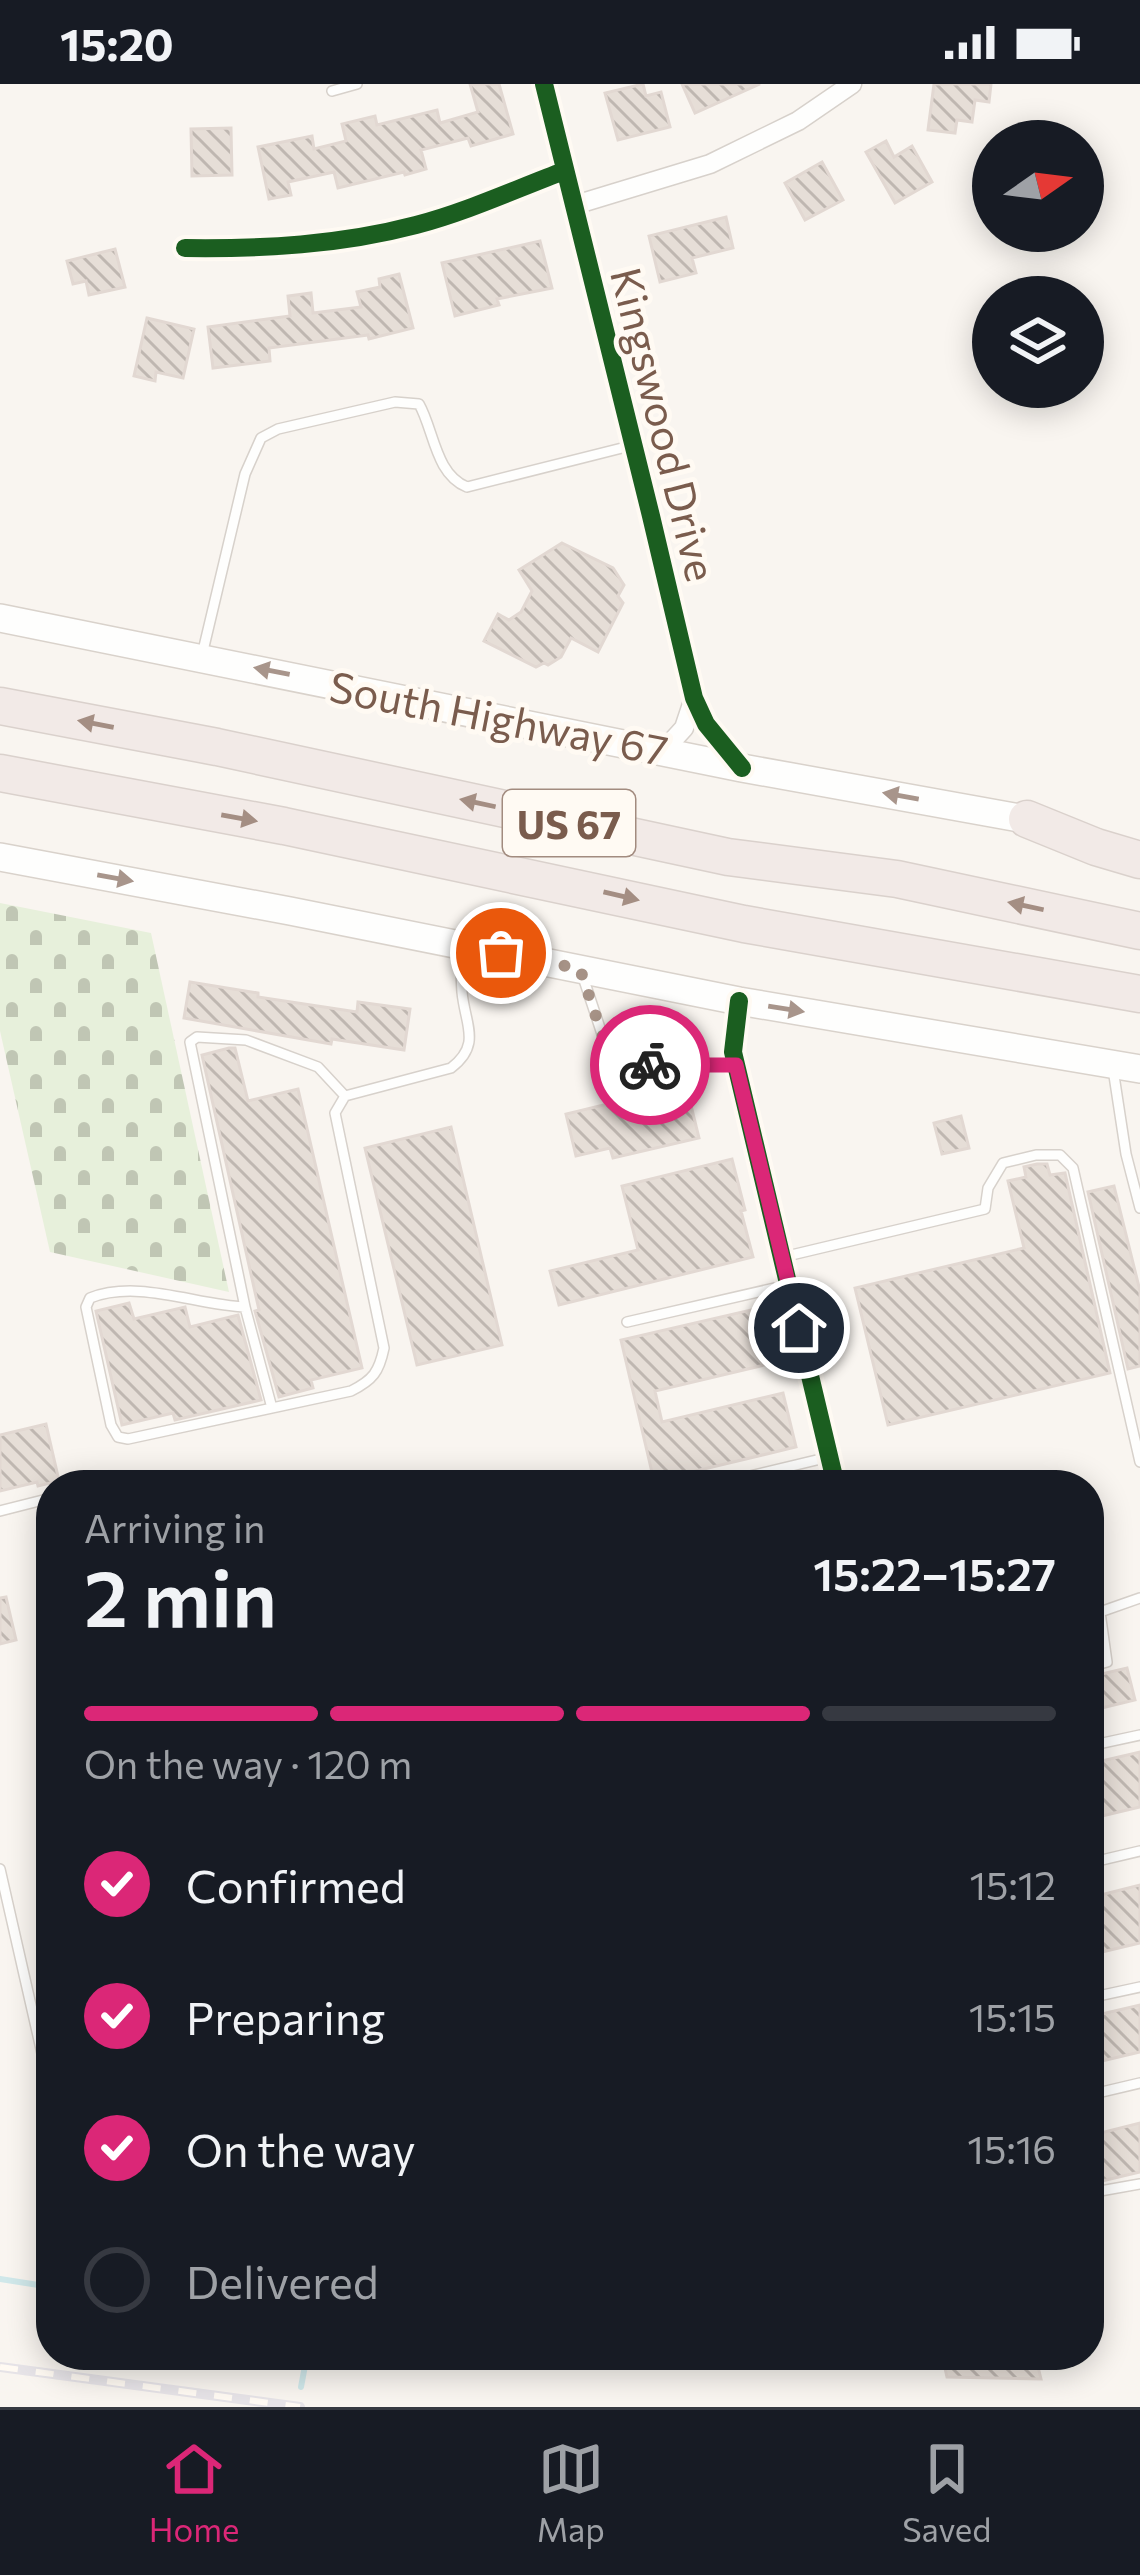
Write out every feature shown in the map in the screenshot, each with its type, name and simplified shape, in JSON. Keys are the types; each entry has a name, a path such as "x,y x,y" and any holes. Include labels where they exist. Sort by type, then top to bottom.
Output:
{"highway":[{"name":"US 67","path":"0,706 240,752 728,857 897,879 1140,931"},
{"name":"US 67","path":"0,773 284,826 744,924 1140,994"},
{"path":"1027,819 1140,860"}],"main road":[{"name":"South Highway 67","path":"0,618 742,768 1140,841"},
{"path":"0,857 740,1001 1126,1066"}],"street":[{"name":"Kingswood Drive","path":"544,84 694,698 713,735 742,768"},
{"path":"575,205 710,164 798,121 852,84"},
{"path":"185,248 259,249 418,225 564,171"},
{"path":"664,750 684,728 694,698"},
{"path":"740,1001 736,1065 832,1470"}],"lane":[{"path":"332,91 357,84"},
{"path":"201,657 245,474 261,438 278,429 395,401 418,404 441,463 455,482 467,487 634,445"},
{"path":"245,1307 135,1291 90,1298 86,1307 111,1425 118,1437 128,1439 350,1390 371,1381 379,1370 384,1348 335,1113 345,1096 451,1068 463,1059 470,1034 462,992 461,945"},
{"path":"580,969 604,1040 617,1058 656,1066 736,1065"},
{"path":"272,1408 245,1307 190,1042 197,1037 246,1040 318,1066 345,1096"},
{"path":"1126,1066 1126,1154 1140,1208"},
{"path":"782,1257 985,1209 988,1188 1003,1163 1060,1154 1073,1168 1140,1462"},
{"path":"627,1322 788,1285"},
{"path":"775,1470 829,1457"},
{"path":"0,1511 36,1502"},
{"path":"1104,1611 1140,1598"},
{"path":"1104,1743 1140,1735"},
{"path":"1104,1859 1140,1851"},
{"path":"0,1869 36,2027"},
{"path":"1104,1995 1140,1987"},
{"path":"1104,2091 1140,2083"},
{"path":"1104,2190 1140,2184"}],"green space":[{"path":"0,903 151,933 229,1292 50,1252 0,1031"}],"building":[{"path":"470,84 499,84 513,134 471,146 468,138 421,150 426,169 405,175 338,188 334,172 288,182 291,195 269,199 258,147 312,136 314,149 346,141 342,124 375,116 377,125 437,110 440,123 478,112"},
{"path":"643,84 646,96 661,92 670,127 618,140 605,93"},
{"path":"682,84 760,84 695,113"},
{"path":"934,84 991,84 989,102 975,100 972,122 957,120 955,133 928,130"},
{"path":"231,128 232,175 192,176 191,129"},
{"path":"886,141 894,157 912,146 932,182 895,203 866,152"},
{"path":"822,162 843,200 805,220 785,183"},
{"path":"726,217 733,248 692,258 696,273 660,282 649,236"},
{"path":"540,241 552,288 497,299 499,305 455,316 442,263"},
{"path":"115,249 125,287 89,295 86,281 73,284 67,261"},
{"path":"399,274 413,328 369,339 368,335 269,348 270,361 213,368 208,327 290,316 288,296 311,293 313,313 361,307 357,292 380,287 379,279"},
{"path":"147,318 194,329 183,378 156,372 155,381 134,376"},
{"path":"562,543 613,568 624,585 618,596 623,603 598,652 571,638 561,657 536,667 484,641 498,614 509,620 521,612 532,591 519,570"},
{"path":"190,982 357,1012 358,1002 410,1009 404,1050 332,1039 331,1044 184,1018"},
{"path":"235,1048 248,1101 298,1089 362,1368 311,1380 313,1388 279,1397 255,1311 259,1310 202,1055"},
{"path":"686,1085 699,1138 613,1158 610,1148 576,1156 566,1114"},
{"path":"961,1116 969,1148 942,1154 934,1123"},
{"path":"451,1127 502,1345 417,1365 365,1148"},
{"path":"732,1159 753,1257 559,1305 550,1271 638,1250 622,1186"},
{"path":"1047,1164 1050,1175 1065,1173 1110,1373 888,1425 855,1288 1024,1248 1008,1181 1026,1177 1024,1167"},
{"path":"1114,1186 1140,1291 1140,1366 1128,1369 1088,1192"},
{"path":"129,1303 134,1319 185,1307 190,1327 238,1315 261,1400 175,1420 173,1413 122,1425 96,1311"},
{"path":"764,1307 777,1362 655,1391 662,1422 783,1393 796,1447 700,1470 651,1470 621,1340"},
{"path":"46,1424 56,1470 36,1470 36,1482 0,1491 0,1435"},
{"path":"6,1597 16,1640 0,1644 0,1598"},
{"path":"1127,1668 1135,1700 1104,1707 1104,1673"},
{"path":"1140,1752 1140,1807 1104,1815 1104,1760"},
{"path":"1140,1885 1140,1943 1104,1951 1104,1894"},
{"path":"1140,2005 1140,2052 1104,2060 1104,2013"},
{"path":"1140,2123 1140,2172 1104,2180 1104,2132"},
{"path":"945,2370 1039,2370 1041,2379 947,2377"}],"waterway":[{"path":"0,2279 36,2285"},
{"path":"301,2387 304,2370"}],"railway":[{"path":"0,2367 300,2407"}],"cycle path":[{"path":"544,84 694,698 706,724 742,768"},
{"path":"185,248 301,244 387,232 453,214 564,171"},
{"path":"739,1001 733,1052 832,1470"}],"way so far":[{"path":"501,953 580,969 604,1040 617,1058 650,1065"}],"route":[{"path":"650,1065 736,1065 799,1328"}]}
